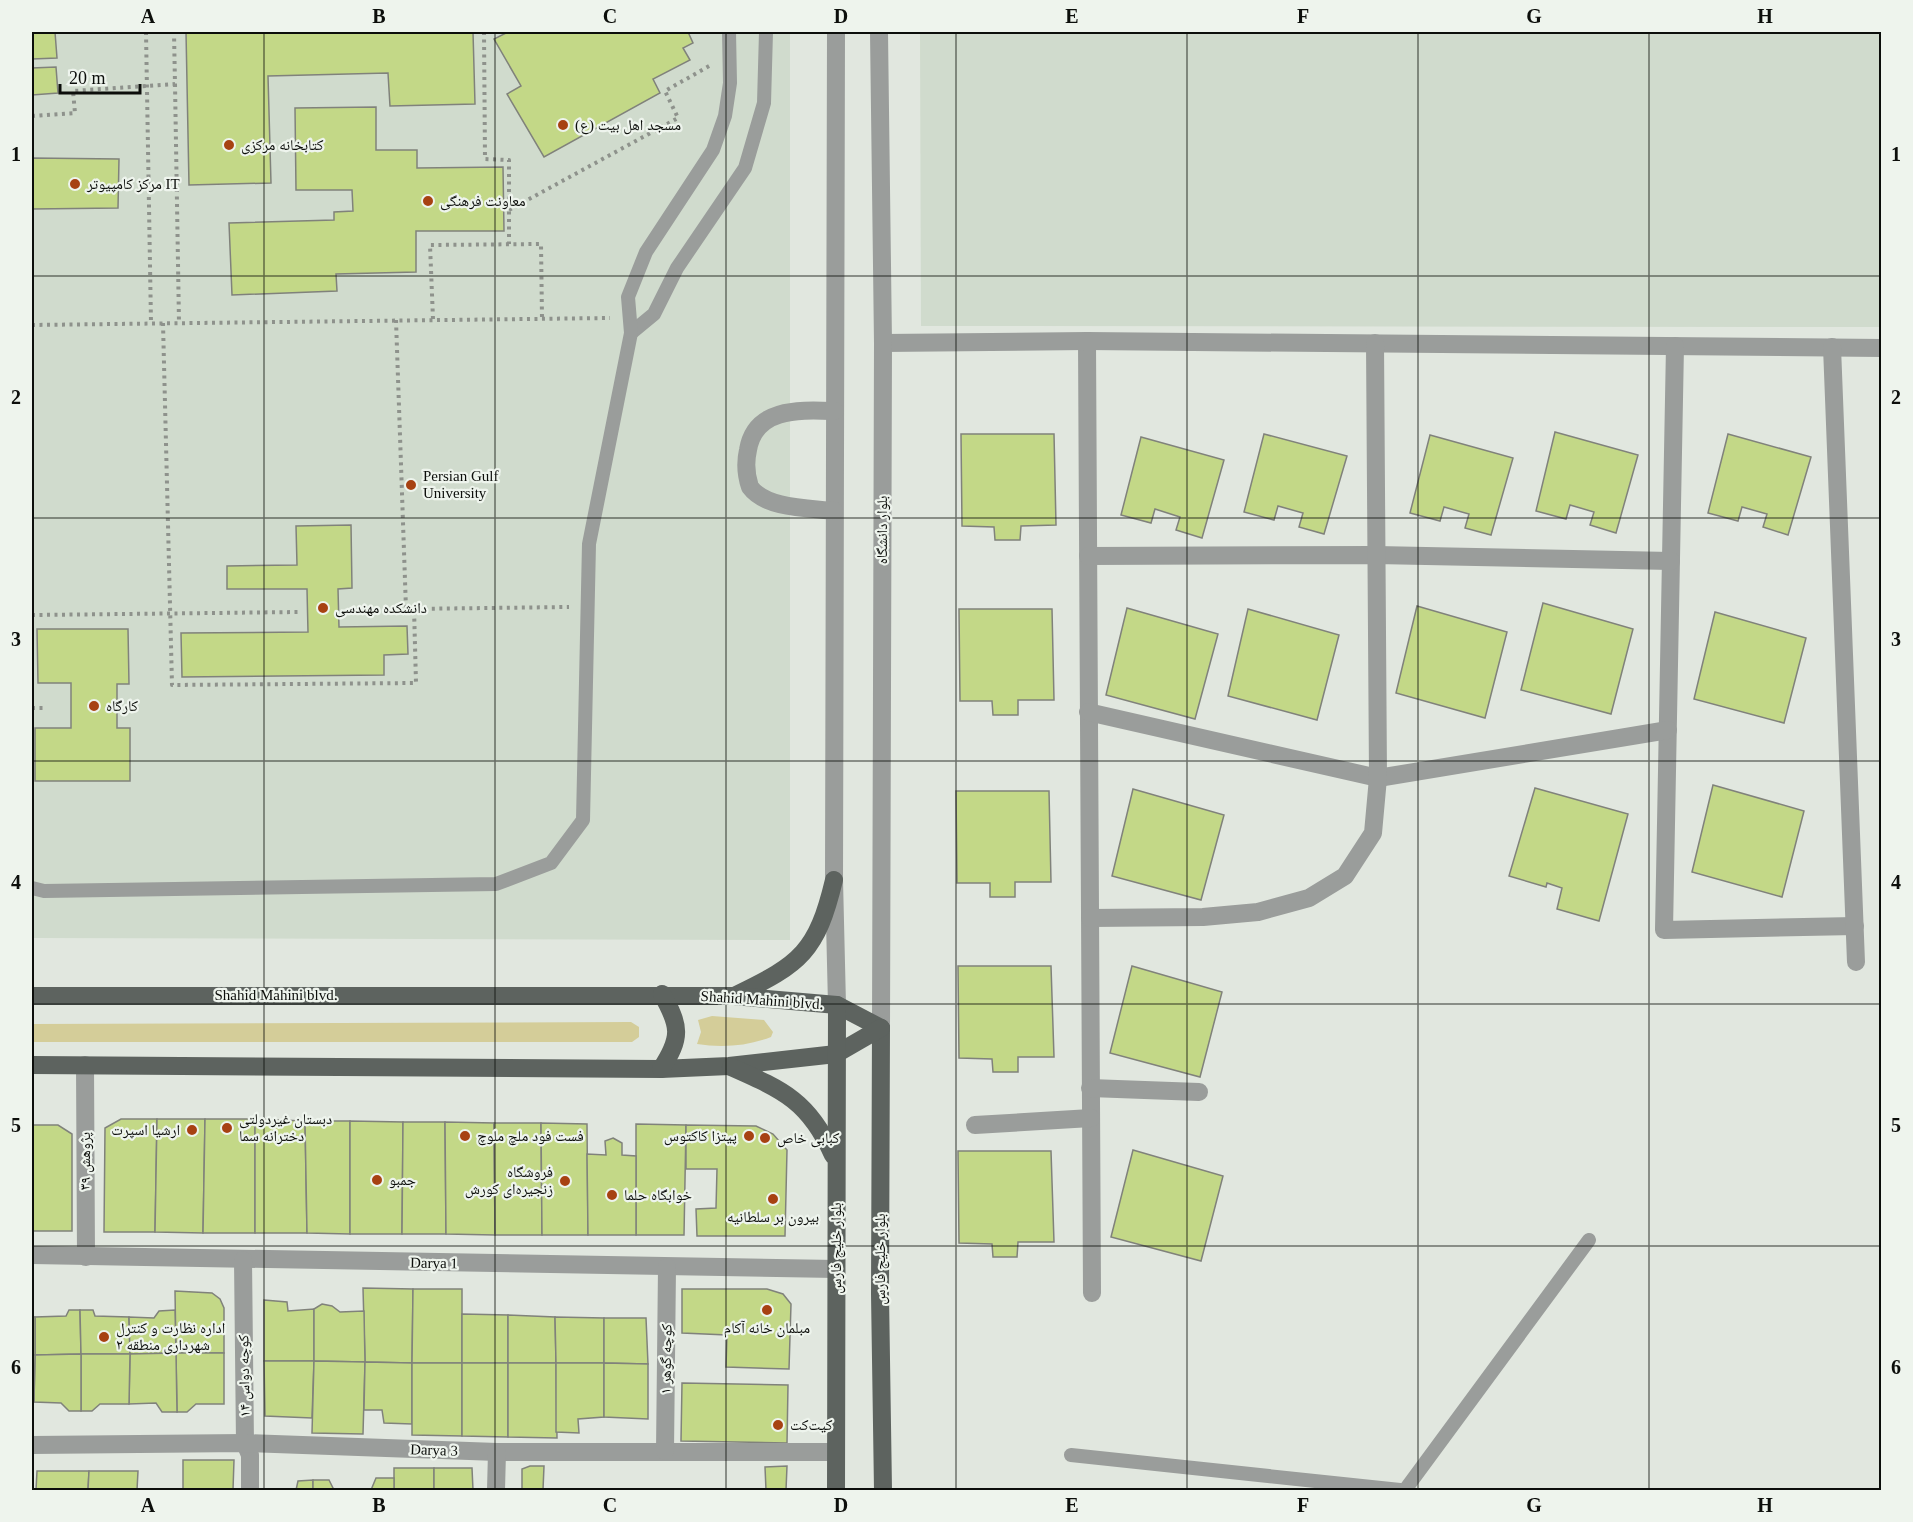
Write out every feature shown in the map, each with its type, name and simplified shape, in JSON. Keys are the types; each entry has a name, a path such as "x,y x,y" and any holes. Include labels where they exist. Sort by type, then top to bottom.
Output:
{"main road":[{"path":"734,996 776,976 808,949 824,920 834,880"},
{"name":"Shahid Mahini blvd.","path":"32,996 662,994 734,996 837,1005 881,1028"},
{"path":"661,1069 675,1049 678,1031 662,994"},
{"name":"بلوار خلیج‌ فارس","path":"836,1491 837,1005"},
{"path":"32,1065 661,1069 729,1066 836,1054 881,1028"},
{"name":"بلوار خلیج ‌فارس","path":"881,1028 880,1294 883,1491"},
{"path":"729,1066 771,1084 802,1105 823,1133 836,1162"}],"street":[{"path":"836,32 834,880 837,1005"},
{"name":"بلوار دانشگاه","path":"879,32 882,343 881,1028"},
{"path":"882,343 1087,341 1881,348"},
{"path":"1087,341 1092,1293"},
{"path":"1090,918 1203,917 1258,912 1309,898 1345,876 1373,833 1378,778 1375,343"},
{"path":"1675,346 1664,930 1855,926"},
{"path":"1832,347 1856,962"},
{"path":"834,511 790,506 754,492 748,479 746,460 753,431 768,418 796,411 836,411"},
{"path":"1088,556 1376,555 1671,561"},
{"path":"1088,712 1378,778 1668,730"},
{"name":"پژوهش ۳۹","path":"85,1065 86,1257"},
{"path":"1090,1088 1199,1092"},
{"path":"975,1125 1091,1118"},
{"name":"Darya 1","path":"32,1255 836,1269"},
{"name":"کوچه دواس ۱۴","path":"243,1260 245,1443 250,1455 250,1491"},
{"name":"کوچه گوهر ۱","path":"665,1451 666,1267"},
{"name":"Darya 3","path":"32,1445 245,1443 497,1452 836,1452"},
{"path":"496,1491 497,1452"}],"lane":[{"path":"32,888 44,891 496,884 552,863 583,820 589,544 631,333 628,297 646,252 713,150 725,116 730,55 729,32"},
{"path":"631,333 654,314 677,268 745,168 764,103 766,32"},
{"path":"1405,1491 1589,1240"},
{"path":"1071,1455 1400,1491"}],"path":[{"path":"146,32 151,323"},
{"path":"174,32 178,323"},
{"path":"484,32 485,159 509,160 509,244"},
{"path":"509,210 678,118 665,91 730,55"},
{"path":"32,116 75,113 73,91 175,84"},
{"path":"433,319 430,245 509,244 541,244 542,318"},
{"path":"32,325 628,318"},
{"path":"396,320 406,609"},
{"path":"164,323 172,685 416,683 414,608"},
{"path":"346,610 587,607"},
{"path":"32,615 301,612"},
{"path":"32,708 45,708"}],"shaded area":[{"name":"Persian Gulf University","path":"32,32 790,32 790,940 32,938"},
{"path":"920,32 1881,32 1881,327 921,326"},
{"path":"712,1016 764,1020 773,1032 771,1037 744,1044 716,1046 697,1044 701,1032 698,1020"},
{"path":"631,1022 639,1027 639,1037 632,1042 32,1042 32,1024"}],"building":[{"path":"32,32 55,32 57,58 32,59"},
{"name":"کتابخانه مرکزی","path":"186,32 473,32 475,104 390,106 388,73 268,76 271,183 189,185"},
{"name":"مسجد اهل بیت (ع)","path":"508,32 688,32 693,43 683,48 690,60 653,79 660,93 544,157 507,94 521,86 494,39"},
{"path":"56,67 58,93 32,95 32,68"},
{"name":"معاونت فرهنگی","path":"376,107 376,150 417,150 417,168 503,167 504,231 416,231 416,272 336,274 337,291 232,295 229,223 334,220 334,212 353,211 352,190 296,190 295,108"},
{"name":"مرکز کامپیوتر IT","path":"32,158 119,159 118,208 32,209"},
{"path":"1555,432 1638,455 1616,533 1590,525 1594,512 1570,505 1566,519 1536,511"},
{"path":"961,434 1054,434 1056,525 1021,526 1020,540 995,540 994,527 962,526"},
{"path":"1264,434 1347,456 1324,534 1299,527 1303,513 1278,506 1274,520 1244,512"},
{"path":"1728,434 1811,457 1788,535 1763,527 1767,514 1742,507 1738,521 1708,513"},
{"path":"1430,435 1513,458 1491,535 1465,528 1469,514 1444,507 1440,521 1410,513"},
{"path":"1141,437 1224,460 1202,538 1176,530 1180,517 1155,509 1151,523 1121,515"},
{"name":"دانشکده مهندسی","path":"351,525 352,588 338,589 339,627 407,626 408,654 384,655 384,675 182,677 181,633 308,632 307,589 227,589 227,566 297,565 296,526"},
{"path":"1543,603 1633,629 1611,714 1521,690"},
{"path":"1417,606 1507,632 1485,718 1396,693"},
{"path":"1127,608 1218,634 1195,719 1106,695"},
{"path":"959,609 1052,609 1054,700 1018,700 1018,715 993,715 992,701 960,701"},
{"path":"1248,609 1339,635 1317,720 1228,696"},
{"path":"1715,612 1806,638 1784,723 1694,699"},
{"name":"کارگاه","path":"37,629 128,629 129,684 117,684 117,728 130,728 130,781 35,781 35,728 71,728 71,683 38,683"},
{"path":"1713,785 1804,811 1782,897 1692,872"},
{"path":"1535,788 1628,814 1599,921 1557,909 1562,888 1547,883 1546,887 1509,876"},
{"path":"1133,789 1224,815 1201,900 1112,876"},
{"path":"956,791 1049,791 1051,882 1015,882 1015,897 990,897 990,883 957,883"},
{"path":"958,966 1051,966 1054,1057 1018,1057 1018,1072 993,1072 992,1059 959,1058"},
{"path":"1132,966 1222,992 1200,1077 1110,1053"},
{"path":"121,1119 157,1119 155,1232 104,1232 105,1128"},
{"path":"157,1119 205,1119 203,1233 155,1232"},
{"path":"205,1119 255,1119 255,1233 203,1233"},
{"path":"255,1119 305,1121 307,1233 255,1233"},
{"path":"305,1121 350,1121 350,1234 307,1233"},
{"path":"350,1121 403,1122 402,1234 350,1234"},
{"path":"403,1122 445,1122 446,1234 402,1234"},
{"path":"445,1122 494,1123 495,1235 446,1234"},
{"path":"494,1123 541,1123 542,1235 495,1235"},
{"path":"541,1123 587,1124 588,1235 542,1235"},
{"path":"636,1124 686,1125 684,1235 636,1235"},
{"path":"32,1125 58,1125 72,1134 72,1231 32,1231"},
{"path":"686,1125 756,1126 773,1134 787,1150 785,1236 697,1236 696,1209 716,1208 717,1169 686,1169"},
{"name":"خوابگاه حلما","path":"613,1138 622,1143 622,1155 636,1156 636,1235 588,1235 587,1154 606,1155 605,1141"},
{"path":"1133,1150 1223,1176 1201,1261 1111,1237"},
{"path":"958,1151 1051,1151 1054,1242 1018,1242 1017,1257 993,1257 992,1244 959,1243"},
{"path":"363,1288 413,1289 412,1363 365,1362"},
{"path":"413,1289 462,1289 462,1363 412,1363"},
{"path":"682,1289 767,1289 783,1294 791,1304 789,1369 726,1367 727,1335 682,1333"},
{"path":"175,1291 212,1293 220,1299 224,1308 224,1353 176,1353"},
{"path":"264,1300 287,1302 288,1311 314,1309 314,1361 264,1361"},
{"path":"322,1304 332,1306 340,1312 364,1311 365,1362 314,1361 314,1309"},
{"path":"69,1310 80,1310 81,1354 35,1355 35,1317 66,1316"},
{"path":"80,1310 93,1310 95,1316 129,1317 130,1354 81,1354"},
{"path":"175,1310 176,1353 130,1354 129,1317 154,1318 159,1311"},
{"path":"462,1314 508,1315 508,1363 462,1363"},
{"path":"508,1315 555,1317 556,1363 508,1363"},
{"path":"32,1317 35,1317 35,1355 32,1355"},
{"path":"555,1317 604,1318 604,1363 556,1363"},
{"path":"604,1318 646,1318 648,1364 604,1363"},
{"path":"176,1353 224,1353 224,1404 196,1404 187,1412 177,1412"},
{"path":"176,1353 177,1412 162,1412 156,1403 129,1404 130,1354"},
{"path":"81,1354 130,1354 129,1404 100,1404 92,1411 81,1411"},
{"path":"81,1354 81,1411 69,1411 61,1403 34,1402 35,1355"},
{"path":"32,1355 35,1355 34,1402 32,1402"},
{"path":"264,1361 314,1361 312,1418 265,1416"},
{"path":"314,1361 365,1362 363,1434 312,1433"},
{"path":"365,1362 412,1363 412,1424 384,1423 382,1410 364,1410"},
{"path":"412,1363 462,1363 462,1436 412,1435"},
{"path":"462,1363 508,1363 508,1437 462,1436"},
{"path":"508,1363 556,1363 557,1438 508,1437"},
{"path":"556,1363 604,1363 604,1417 578,1419 579,1433 556,1432"},
{"path":"604,1363 648,1364 648,1419 604,1417"},
{"path":"682,1383 788,1385 787,1443 681,1441"},
{"path":"183,1460 234,1460 233,1490 183,1490"},
{"path":"530,1466 544,1466 543,1490 522,1490 522,1469"},
{"path":"787,1466 786,1490 766,1490 765,1467"},
{"path":"394,1468 434,1468 434,1490 394,1490"},
{"path":"434,1468 472,1468 473,1490 434,1490"},
{"path":"37,1471 89,1471 88,1490 36,1490"},
{"path":"89,1471 138,1471 137,1490 88,1490"},
{"path":"376,1478 394,1478 394,1490 371,1490"},
{"path":"313,1480 313,1490 296,1490 298,1481"},
{"path":"313,1480 329,1480 334,1490 313,1490"}],"place":[{"name":"مسجد اهل بیت (ع)","path":"563,125"},
{"name":"کتابخانه مرکزی","path":"229,145"},
{"name":"مرکز کامپیوتر IT","path":"75,184"},
{"name":"معاونت فرهنگی","path":"428,201"},
{"name":"Persian Gulf University","path":"411,485"},
{"name":"دانشکده مهندسی","path":"323,608"},
{"name":"کارگاه","path":"94,706"},
{"name":"دبستان غیردولتی دخترانه سما","path":"227,1128"},
{"name":"ارشیا اسپرت","path":"192,1130"},
{"name":"فست فود ملچ ملوچ","path":"465,1136"},
{"name":"پیتزا کاکتوس","path":"749,1136"},
{"name":"کبابی خاص","path":"765,1138"},
{"name":"جمبو","path":"377,1180"},
{"name":"فروشگاه زنجیره‌ای کورش","path":"565,1181"},
{"name":"خوابگاه حلما","path":"612,1195"},
{"name":"بیرون بر سلطانیه","path":"773,1199"},
{"name":"مبلمان خانه آکام","path":"767,1310"},
{"name":"اداره‌ نظارت و کنترل شهرداری منطقه ۲","path":"104,1337"},
{"name":"کیت‌کت","path":"778,1425"}]}
